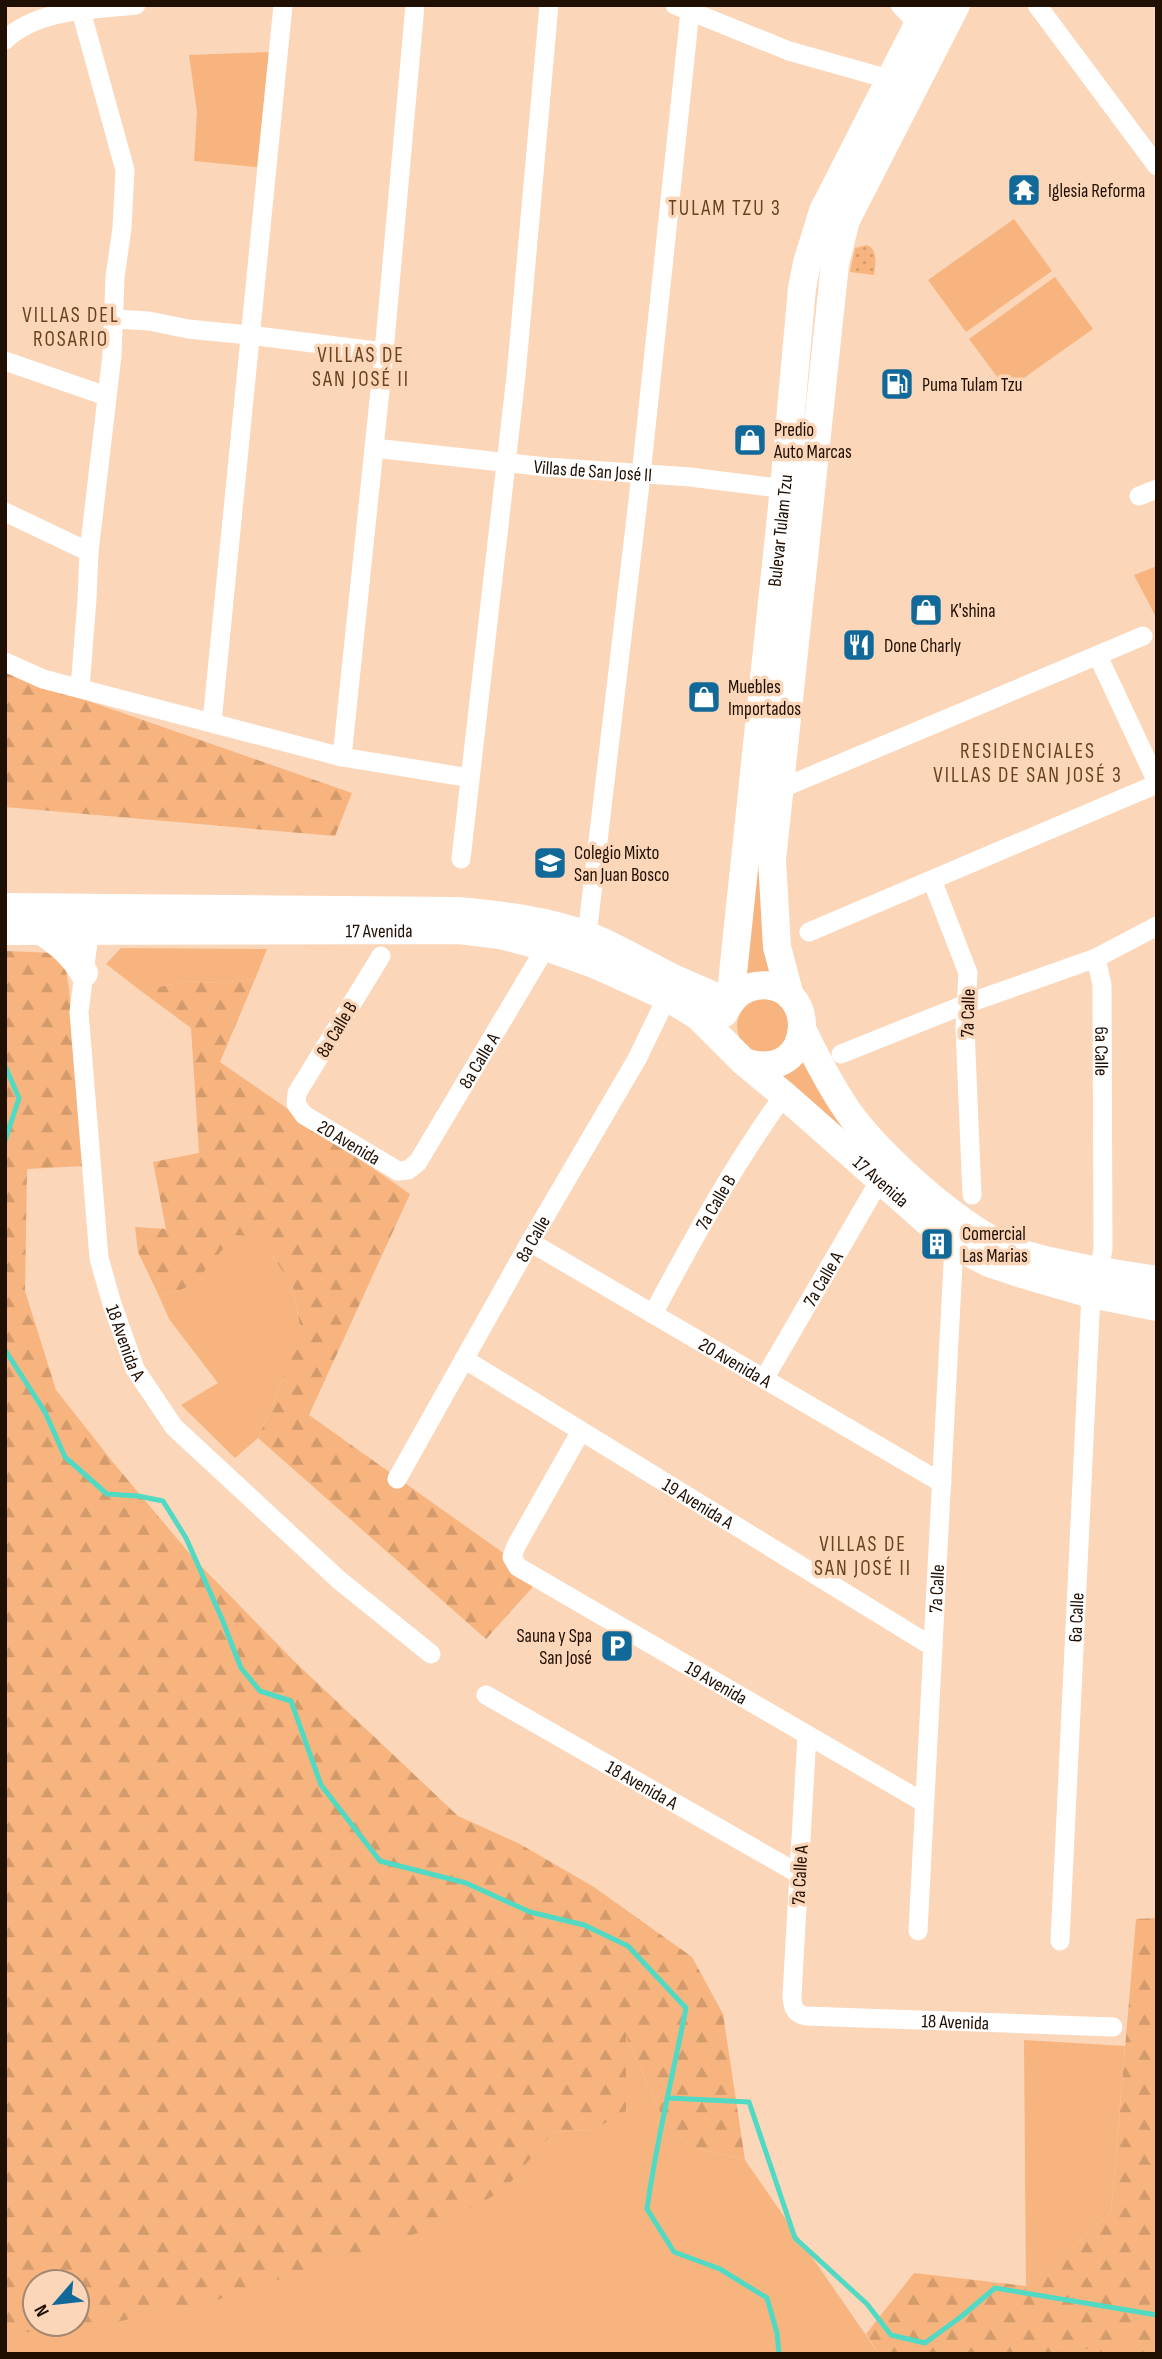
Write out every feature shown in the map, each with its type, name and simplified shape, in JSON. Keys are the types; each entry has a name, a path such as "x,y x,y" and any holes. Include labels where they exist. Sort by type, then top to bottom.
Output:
{"main road":[{"name":"Bulevar Tulam Tzu","path":"730,1001 797,491 818,423 835,264 846,220 902,83 920,20 956,5"},
{"name":"Bulevar Tulam Tzu","path":"790,996 777,947 772,860 780,789 797,491 790,417 802,288 823,211 902,83"},
{"path":"790,417 818,423"},
{"name":"17 Avenida","path":"5,906 91,918 458,930 500,935 546,947 594,964 667,997 698,1016 734,1052 954,1245 989,1263 1095,1282 1157,1280"},
{"name":"17 Avenida","path":"5,931 42,931 91,918 457,911 531,919 587,935 674,978 730,1001"},
{"path":"42,931 75,958 84,973"},
{"path":"766,985 790,996 798,1006 803,1031 792,1054 769,1066 756,1066 734,1052 722,1029 723,1015 730,1001 742,991 766,985"},
{"name":"17 Avenida","path":"803,1031 848,1111 884,1154 957,1218 991,1239 1024,1254 1157,1307"}],"street":[{"path":"5,40 17,29 49,15 136,5"},
{"path":"212,722 283,5"},
{"path":"342,757 384,352 415,5"},
{"path":"461,859 516,376 550,5"},
{"path":"1037,5 1157,166"},
{"path":"587,935 641,475 682,8 789,51 902,83"},
{"path":"80,688 88,599 89,552 112,355 115,277 122,229 125,170 81,11"},
{"path":"114,319 149,321 188,330 384,352"},
{"path":"5,361 106,396"},
{"name":"Villas de San José II","path":"374,448 506,463 690,477 797,491"},
{"path":"5,512 89,552"},
{"path":"780,789 1143,636"},
{"path":"808,932 1157,783 1098,656"},
{"path":"5,662 43,679 342,757 470,778"},
{"name":"7a Calle","path":"932,880 968,973 965,1028 972,1195"},
{"name":"18 Avenida A","path":"91,918 79,1012 99,1258 111,1304 135,1369 174,1427 338,1580 431,1654"},
{"path":"841,1054 966,1004 1096,958 1157,926"},
{"name":"8a Calle A","path":"408,1170 418,1162 546,947"},
{"name":"8a Calle B","path":"296,1104 297,1093 381,956"},
{"name":"6a Calle","path":"1060,1941 1095,1282 1103,1249 1102,985 1096,958"},
{"name":"8a Calle","path":"397,1479 530,1242 641,1052 667,997"},
{"name":"7a Calle B","path":"653,1314 707,1215 785,1095"},
{"name":"20 Avenida","path":"296,1104 304,1115 398,1171 408,1170"},
{"name":"7a Calle A","path":"764,1379 880,1180"},
{"name":"20 Avenida A","path":"530,1242 942,1483"},
{"name":"7a Calle","path":"918,1931 954,1245"},
{"name":"19 Avenida A","path":"464,1359 933,1647"},
{"name":"19 Avenida","path":"581,1431 516,1546 512,1557 518,1567 923,1802"},
{"name":"18 Avenida A","path":"486,1695 799,1874"},
{"name":"7a Calle A","path":"797,2013 792,1996 807,1735"},
{"name":"18 Avenida","path":"797,2013 806,2016 1113,2027"}],"green space":[{"path":"269,52 257,167 194,161 197,112 189,55"},
{"path":"1014,219 1052,271 966,332 928,280"},
{"path":"867,245 875,254 874,275 850,272 855,248"},
{"path":"1055,277 1093,329 1007,390 969,339"},
{"path":"1157,566 1157,619 1134,575"},
{"path":"5,672 352,793 335,836 5,807"},
{"path":"755,828 780,984 741,987"},
{"path":"121,948 267,949 255,979 218,983 186,981 141,991 106,964"},
{"path":"5,951 56,953 66,970 69,988 83,1166 27,1169 25,1291 56,1390 195,1560 294,1661 458,1816 518,1843 594,1887 692,1957 723,2014 745,2160 691,2147 661,2114 626,2036 626,2111 593,2130 553,2132 504,2190 436,2227 217,2300 91,2327 91,2268 21,2268 21,2332 5,2332"},
{"path":"255,979 220,1062 410,1194 309,1415 540,1579 486,1639 258,1438 277,1395 300,1327 293,1288 273,1256 253,1236 235,1235 195,1282 179,1291 159,1296 138,1252 135,1227 166,1229 153,1162 199,1153 191,1028 141,991 186,981 218,983"},
{"path":"762,998 780,1003 790,1019 784,1045 769,1053 748,1049 741,1042 738,1032 737,1022 741,1012 749,1004"},
{"path":"803,1048 878,1167 772,1069"},
{"path":"235,1235 253,1235 273,1256 293,1288 300,1328 277,1395 258,1438 235,1458 181,1405 218,1383 169,1319 159,1296 179,1291"},
{"path":"1157,1918 1157,2354 879,2354 866,2334 914,2273 1026,2286 1111,2213 1136,1919"},
{"path":"625,2034 661,2114 691,2147 745,2160 879,2354 5,2354 5,2332 21,2332 21,2338 91,2338 91,2324 534,2152 553,2132 593,2130"},
{"path":"1024,2040 1125,2046 1111,2213 1026,2286"},
{"path":"1157,2343 1157,2354 1030,2354"}],"waterway":[{"path":"5,1066 19,1098 5,1141"},
{"path":"5,1350 45,1412 65,1457 107,1494 163,1501 186,1538 241,1668 260,1691 291,1701 321,1785 380,1861 466,1883 530,1912 584,1925 628,1946 686,2008 647,2209 674,2252 720,2269 767,2298 777,2333 779,2354"},
{"path":"669,2098 749,2102 795,2238 867,2304 891,2335 925,2343 995,2288 1157,2315"}],"place":[{"name":"Iglesia Reforma","path":"1024,190"},
{"name":"Puma Tulam Tzu","path":"897,384"},
{"name":"Predio Auto Marcas","path":"750,440"},
{"name":"K'shina","path":"926,610"},
{"name":"Done Charly","path":"859,645"},
{"name":"Muebles Importados","path":"704,697"},
{"name":"Colegio Mixto San Juan Bosco","path":"550,863"},
{"name":"Comercial Las Marias","path":"937,1244"},
{"name":"Sauna y Spa San José","path":"617,1646"}],"district":[{"name":"TULAM TZU 3","path":"725,208"},
{"name":"VILLAS DEL ROSARIO","path":"71,327"},
{"name":"VILLAS DE SAN JOSÉ II","path":"361,367"},
{"name":"RESIDENCIALES VILLAS DE SAN JOSÉ 3","path":"1028,763"},
{"name":"VILLAS DE SAN JOSÉ II","path":"863,1556"}]}
